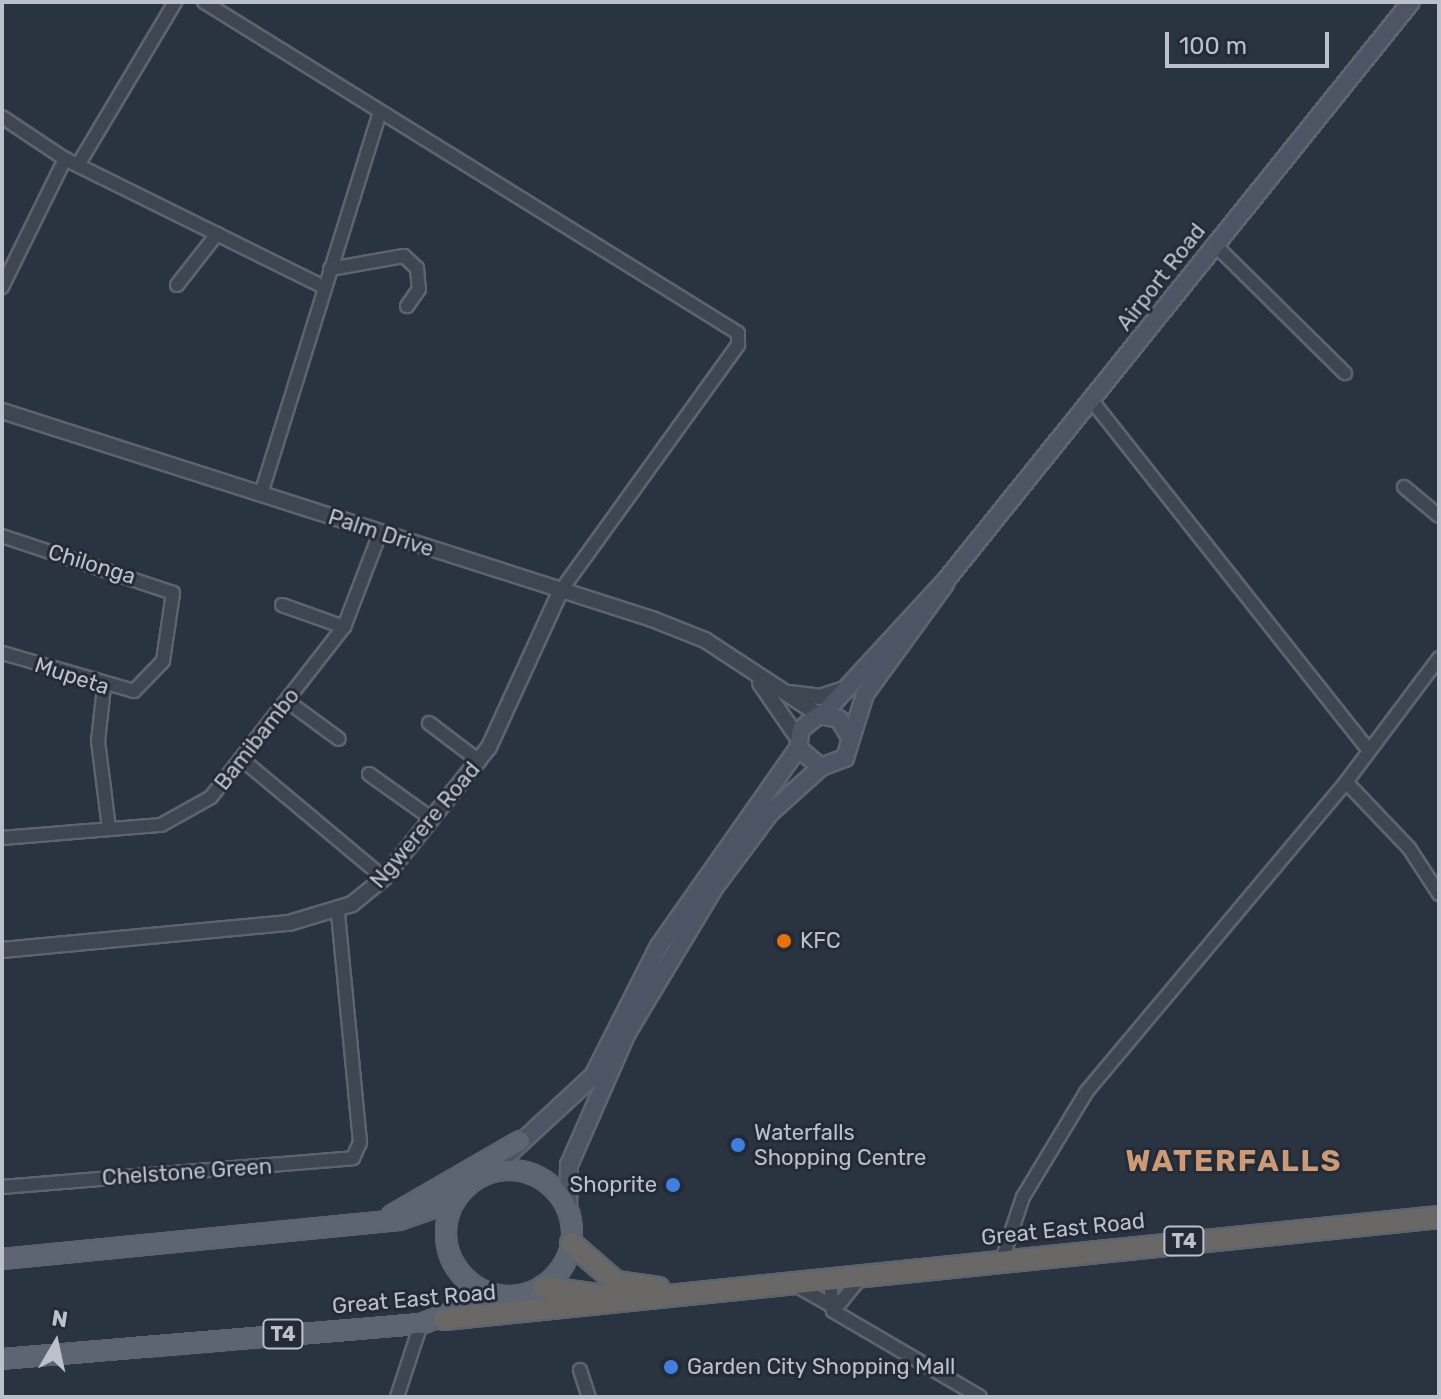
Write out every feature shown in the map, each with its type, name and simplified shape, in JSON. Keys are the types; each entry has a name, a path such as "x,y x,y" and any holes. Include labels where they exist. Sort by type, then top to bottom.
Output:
{"highway":[{"name":"Great East Road","path":"444,1319 862,1276 1003,1257 1439,1217"},
{"name":"Great East Road","path":"571,1243 602,1275 633,1287 740,1288"},
{"name":"Great East Road","path":"543,1287 639,1300"}],"main road":[{"name":"Airport Road","path":"821,715 947,579 1411,2"},
{"name":"Airport Road","path":"851,739 865,694 947,579"},
{"path":"2,1259 375,1223 454,1201 593,1076 659,946 798,743 821,715 844,723 851,739 840,762 821,767 770,813 696,916 605,1076 569,1165 571,1243 562,1268 543,1287 495,1296 473,1286 448,1248 454,1201"},
{"path":"798,743 821,767"},
{"path":"375,1223 520,1141"},
{"path":"486,1175 525,1172 543,1180 568,1210"},
{"name":"T4","path":"444,1319 495,1296"},
{"name":"Great East Road","path":"2,1359 421,1324 444,1319"}],"street":[{"path":"78,165 175,2"},
{"path":"204,2 738,333 738,345 560,592"},
{"path":"261,494 380,112"},
{"path":"2,117 65,159 324,287"},
{"path":"2,287 65,159"},
{"path":"177,285 217,234"},
{"path":"1214,244 1345,373"},
{"path":"330,269 404,256 417,268 419,289 407,306"},
{"path":"1092,401 1368,749"},
{"name":"Palm Drive","path":"2,411 705,640 752,674 821,715"},
{"path":"1404,487 1439,516"},
{"name":"Bamibambo","path":"2,838 172,822 211,797 244,761 344,627 380,533"},
{"name":"Chilonga","path":"2,536 169,589 173,599"},
{"name":"Ngwerere Road","path":"338,913 384,878 479,761 560,592"},
{"name":"Mupeta","path":"2,653 104,687 134,691 161,666 173,599"},
{"path":"282,605 344,627"},
{"path":"1003,1257 1023,1197 1087,1091 1346,782 1439,658"},
{"name":"Palm Drive","path":"752,674 798,743"},
{"name":"Palm Drive","path":"770,685 820,697 845,689"},
{"path":"104,687 98,741 109,828"},
{"path":"287,701 339,739"},
{"path":"429,723 479,761"},
{"path":"244,761 384,878"},
{"path":"369,774 432,819"},
{"path":"1346,782 1409,848 1439,894"},
{"path":"2,950 338,913"},
{"name":"Chelstone Green","path":"2,1187 341,1161 357,1155 360,1142 338,913"},
{"path":"837,1309 862,1276"},
{"path":"834,1279 837,1309"},
{"path":"789,1284 837,1309 980,1397"},
{"path":"397,1397 421,1324"},
{"path":"580,1370 589,1397"}],"waterway":[{"path":"151,1356 267,1346"},
{"path":"2,1368 84,1361"}],"place":[{"name":"KFC","path":"784,941"},
{"name":"Waterfalls Shopping Centre","path":"738,1145"},
{"name":"Shoprite","path":"673,1185"},
{"name":"Garden City Shopping Mall","path":"671,1367"}],"district":[{"name":"WATERFALLS","path":"1234,1161"}]}
